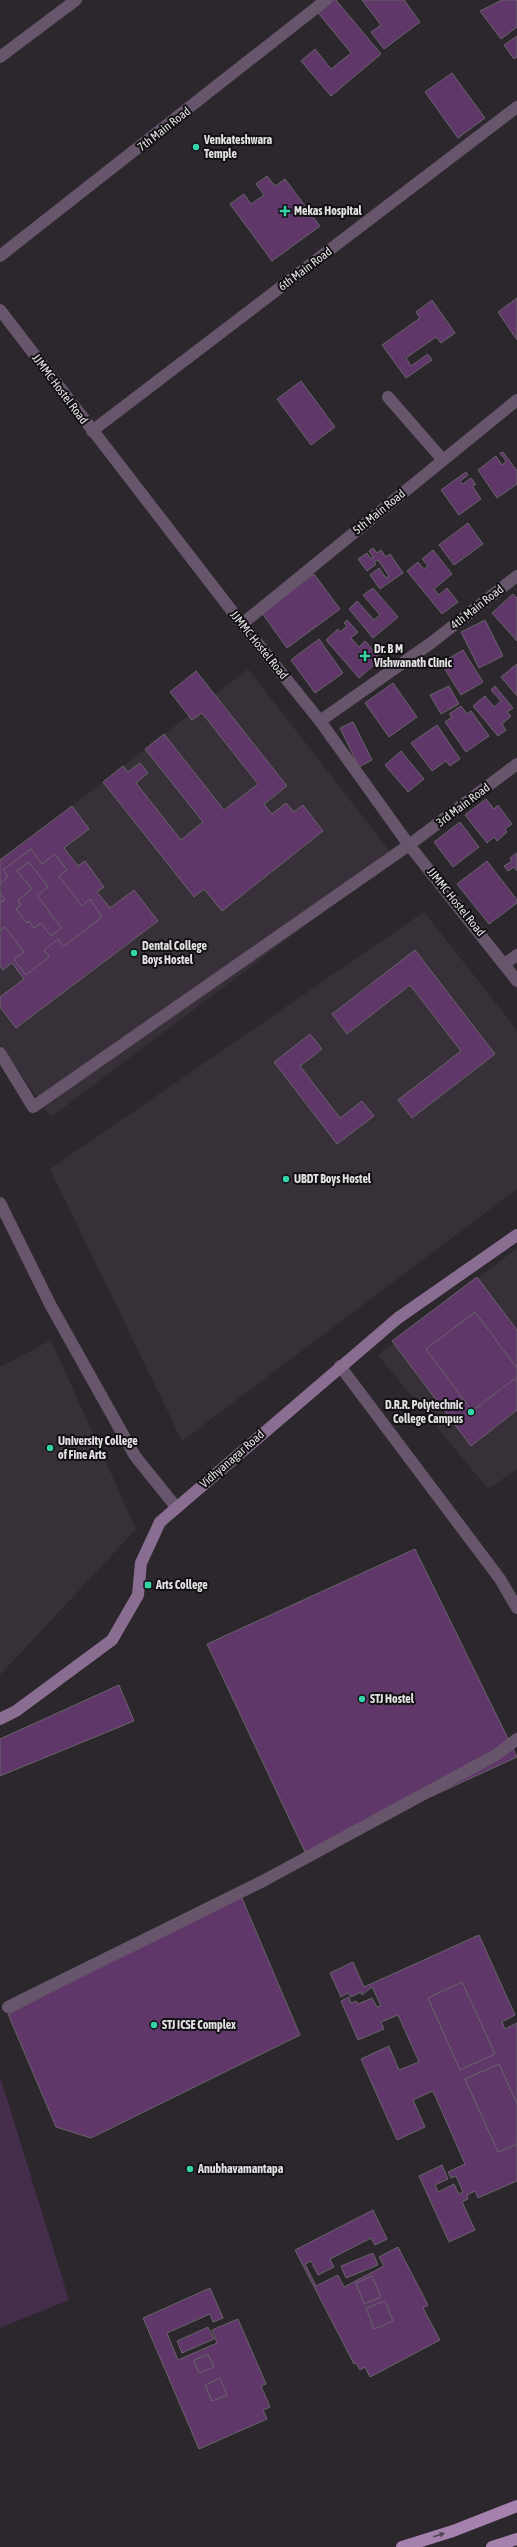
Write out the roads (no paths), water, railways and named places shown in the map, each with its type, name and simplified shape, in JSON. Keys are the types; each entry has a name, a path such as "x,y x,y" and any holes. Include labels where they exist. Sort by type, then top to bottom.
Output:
{"main road":[{"path":"402,2547 453,2531 517,2506"},
{"path":"492,2547 517,2539"}],"street":[{"path":"0,57 76,0"},
{"name":"7th Main Road","path":"0,256 326,0"},
{"name":"6th Main Road","path":"92,431 517,107"},
{"name":"JJMMC Hostel Road","path":"0,310 242,624 320,721 409,845 517,981"},
{"path":"388,397 443,460"},
{"name":"5th Main Road","path":"242,624 517,400"},
{"name":"4th Main Road","path":"320,721 430,643 517,576"},
{"name":"3rd Main Road","path":"0,1053 33,1107 409,845 517,764"},
{"path":"505,964 517,955"},
{"path":"0,1203 51,1306 135,1456 176,1507"},
{"name":"Vidhyanagar Road","path":"0,1719 16,1711 112,1640 138,1595 142,1564 160,1522 176,1507 398,1318 517,1236"},
{"path":"340,1366 500,1579 517,1608"},
{"path":"8,2007 263,1882 496,1755 517,1739"}],"place":[{"name":"Venkateshwara Temple","path":"196,147"},
{"name":"Mekas Hospital","path":"285,211"},
{"name":"Dr. B M Vishwanath Clinic","path":"365,656"},
{"name":"Dental College Boys Hostel","path":"134,953"},
{"name":"UBDT Boys Hostel","path":"286,1179"},
{"name":"D.R.R. Polytechnic College Campus","path":"471,1412"},
{"name":"University College of Fine Arts","path":"50,1448"},
{"name":"Arts College","path":"148,1585"},
{"name":"STJ Hostel","path":"362,1699"},
{"name":"STJ ICSE Complex","path":"154,2025"},
{"name":"Anubhavamantapa","path":"190,2169"}]}
